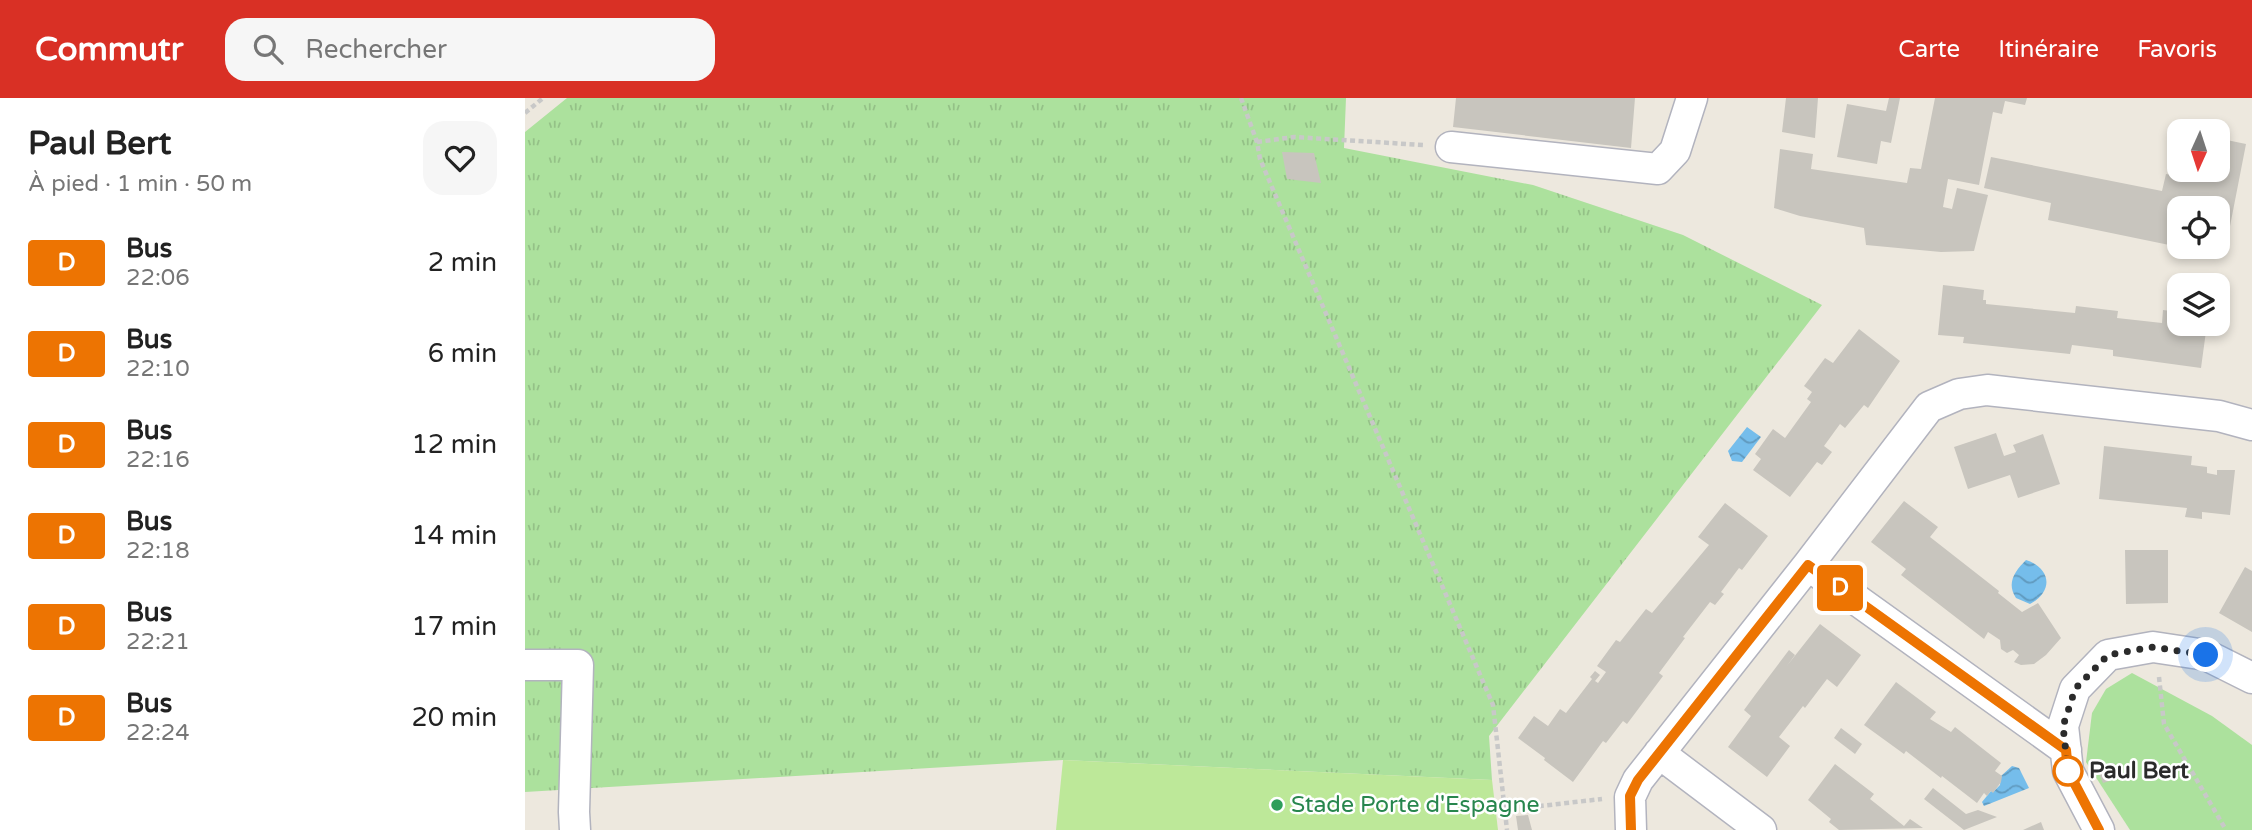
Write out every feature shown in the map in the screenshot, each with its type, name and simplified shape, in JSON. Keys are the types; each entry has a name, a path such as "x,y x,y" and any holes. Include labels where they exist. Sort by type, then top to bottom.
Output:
{"street":[{"path":"1451,147 1658,169 1675,151 1692,98"},
{"path":"1631,830 1630,796 1638,780 1929,407 1959,394 1987,390 2220,416 2252,425"},
{"path":"1808,565 2066,750"},
{"path":"2099,830 2068,771 2063,726 2075,689 2108,655 2153,647 2206,655 2252,678"},
{"path":"525,665 578,665 575,830"},
{"path":"1659,753 1761,830"}],"path":[{"path":"525,113 543,98"},
{"path":"1241,98 1257,142 1260,159 1493,705 1507,830"},
{"path":"1257,142 1294,137 1451,147"},
{"path":"2159,673 2164,724 2226,830"},
{"path":"1505,810 1630,796"}],"green space":[{"path":"567,98 1346,98 1344,148 1533,185 1683,235 1822,305 1489,736 1492,780 1063,760 525,792 525,132"},
{"path":"2132,673 2212,716 2252,745 2252,830 2130,830 2086,762 2092,713 2106,689"},
{"name":"Stade Porte d'Espagne","path":"1063,760 1492,780 1498,830 1056,830"}],"water":[{"path":"1747,427 1761,437 1742,462 1732,461 1728,451"},
{"path":"2026,560 2041,568 2046,580 2043,593 2030,604 2016,598 2012,587 2015,573"},
{"path":"2012,766 2019,768 2029,788 1984,806 1982,802 2000,785 2001,776"}],"building":[{"path":"1456,98 1635,98 1631,148 1453,127"},
{"path":"1786,98 1818,98 1815,138 1782,132"},
{"path":"1889,98 1900,98 1891,143 1881,141 1877,164 1837,157 1847,104 1886,111"},
{"path":"1935,98 2027,98 2025,105 2005,101 2002,114 1993,112 1979,185 1948,179 1943,207 1952,209 1957,188 1988,195 1974,251 1941,252 1866,245 1864,228 1800,216 1774,208 1780,149 1813,154 1811,169 1907,183 1910,168 1921,169"},
{"path":"2230,141 2246,144 2230,226 2230,196 2167,196 2167,245 2048,220 2051,203 1984,188 1991,157 2162,191 2166,174 2167,182 2230,182"},
{"path":"1282,152 1314,153 1321,183 1287,179"},
{"path":"1943,285 1984,290 1983,300 1986,300 1986,304 2075,313 2076,306 2118,311 2117,318 2162,323 2163,310 2167,310 2167,336 2205,336 2201,368 2113,356 2113,350 2072,345 2070,354 1963,343 1964,337 1938,335"},
{"path":"1859,329 1900,361 1868,408 1864,405 1845,428 1840,424 1824,446 1832,452 1822,465 1817,462 1790,497 1753,470 1761,459 1755,454 1773,429 1785,438 1811,402 1807,399 1812,392 1804,386 1825,358 1833,363"},
{"path":"1996,433 2004,456 2016,452 2013,445 2043,434 2060,484 2018,498 2010,475 1968,489 1954,447"},
{"path":"2104,446 2192,456 2191,465 2207,467 2207,473 2217,475 2217,470 2235,470 2230,515 2202,512 2202,519 2185,517 2187,508 2099,499"},
{"path":"1904,501 1938,527 1930,537 2022,612 2038,603 2061,638 2046,655 2034,664 2021,665 2014,662 2019,655 2013,650 2007,653 2001,649 2000,640 1988,632 1984,639 1901,575 1906,569 1871,542"},
{"path":"1725,503 1768,536 1742,570 1739,568 1715,605 1710,602 1683,637 1685,638 1659,673 1663,676 1627,724 1623,721 1606,743 1603,741 1573,782 1518,738 1534,716 1548,726 1560,709 1566,713 1595,671 1600,675 1595,681 1598,683 1606,672 1597,666 1616,640 1620,642 1646,609 1652,613 1709,545 1698,537"},
{"path":"2125,550 2168,550 2168,603 2126,604"},
{"path":"2245,567 2252,571 2252,632 2219,613"},
{"path":"1820,624 1861,655 1837,687 1827,679 1779,737 1790,746 1767,777 1728,747 1751,716 1744,710 1755,695 1789,650 1795,655 1786,667"},
{"path":"1896,682 1936,712 1930,719 1951,732 1955,727 2001,763 1995,771 2002,776 2001,782 1993,793 1991,791 1987,796 1984,793 1977,803 1906,751 1904,754 1864,725"},
{"path":"1841,728 1862,744 1855,754 1834,738"},
{"path":"2114,763 2119,778 2103,783 2097,769"},
{"path":"1835,764 1874,794 1870,799 1904,826 1910,819 1923,828 1839,830 1829,822 1831,819 1808,800"},
{"path":"1933,788 1966,814 1978,810 1997,817 1964,830 1924,799"},
{"path":"1528,815 1532,830 1518,830 1516,816"},
{"path":"2041,822 2044,830 2023,830"}],"bus line":[{"name":"D","path":"1631,830 1630,796 1638,780 1808,565 2066,750 2068,771 2099,830"}],"place":[{"name":"Paul Bert","path":"2068,771"},
{"name":"Stade Porte d'Espagne","path":"1277,805"}],"route":[{"path":"2068,771 2063,726 2075,689 2108,655 2153,647 2206,655"}]}
